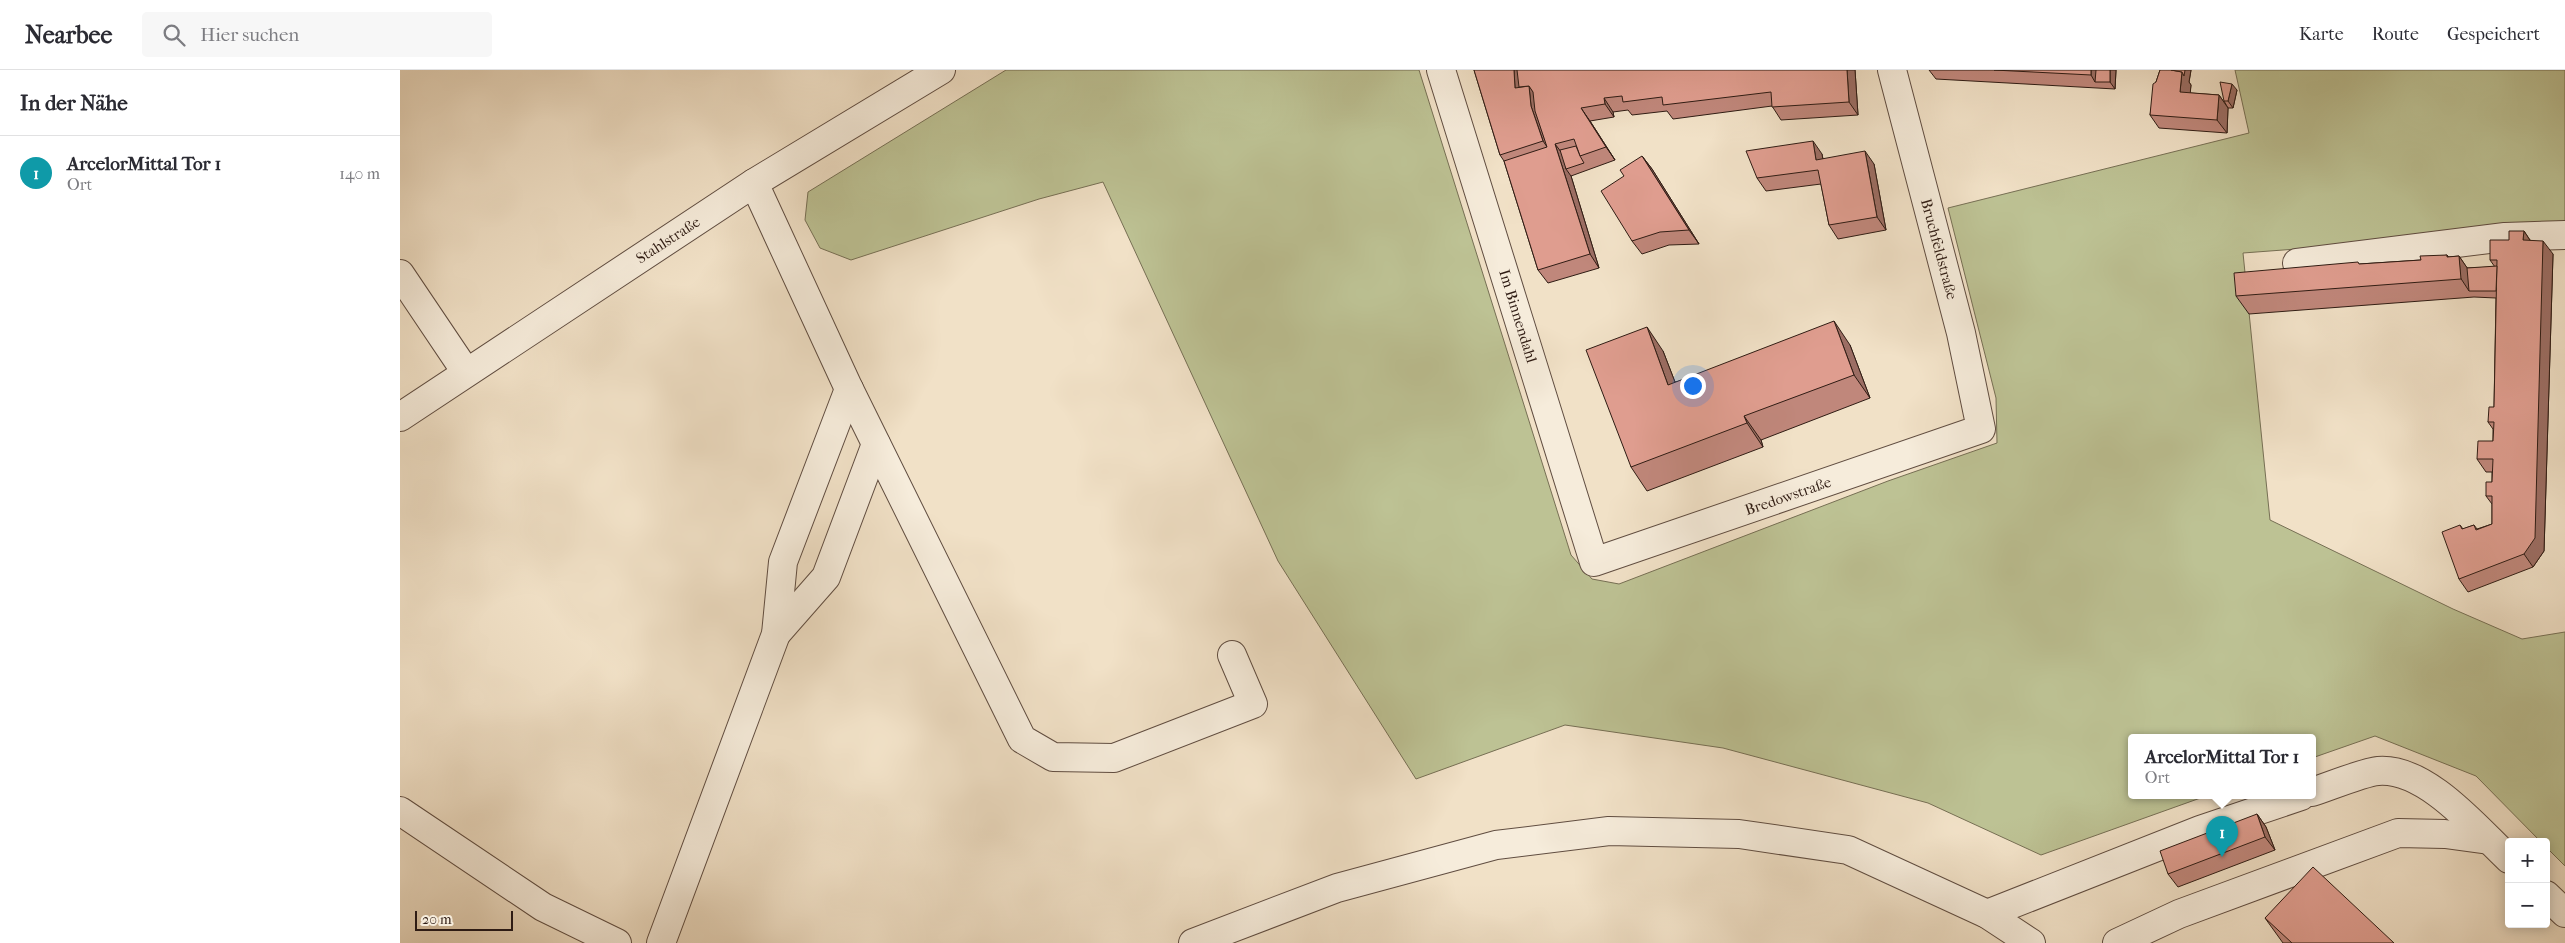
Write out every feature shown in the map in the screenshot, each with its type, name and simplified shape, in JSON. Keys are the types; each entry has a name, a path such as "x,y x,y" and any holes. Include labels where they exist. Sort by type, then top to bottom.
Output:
{"street":[{"name":"Stahlstraße","path":"400,417 754,183 941,70"},
{"name":"Im Binnendahl","path":"1441,70 1594,562"},
{"name":"Bruchfeldstraße","path":"1892,70 1961,333 1981,429"},
{"path":"754,183 849,389 1022,738 1053,757 1114,758 1253,704 1232,655"},
{"path":"2297,263 2505,237 2565,235"},
{"path":"400,274 466,372"},
{"path":"661,943 776,634 782,562 849,389"},
{"name":"Bredowstraße","path":"1594,562 1981,429"},
{"path":"776,634 826,577 876,444"},
{"path":"2316,791 2378,771 2413,777 2447,800 2505,855"},
{"path":"1987,914 2200,830 2292,799"},
{"path":"400,811 543,907 616,943"},
{"path":"1193,943 1336,888 1496,845 1609,831 1739,834 1848,850 1987,914 2031,943"},
{"path":"2117,943 2179,914 2398,833 2445,834 2489,840"},
{"path":"2550,899 2565,913"}],"green space":[{"path":"1006,70 1419,70 1571,555 1592,579 1619,584 1888,481 1997,443 1996,398 1948,208 2249,133 2235,70 2565,70 2565,229 2243,253 2270,520 2453,609 2522,639 2565,632 2565,866 2550,851 2550,838 2537,838 2476,776 2375,736 2316,757 2316,734 2128,734 2128,799 2198,799 2041,855 1928,803 1723,748 1565,725 1416,779 1278,561 1103,182 1039,199 851,260 820,248 805,220 808,192"}],"building":[{"path":"1474,70 1514,70 1515,88 1529,86 1531,106 1543,141 1500,155"},
{"path":"1517,70 1847,70 1849,102 1772,107 1771,92 1663,105 1662,97 1623,102 1622,96 1604,98 1605,104 1581,108 1606,147 1580,156 1574,139 1555,144 1590,254 1538,270 1504,161 1547,147 1535,111 1533,92 1529,86 1519,87"},
{"path":"1994,70 2091,70 2091,75"},
{"path":"2096,70 2110,70 2110,82 2095,82"},
{"path":"2160,70 2182,72 2180,92 2219,95 2217,120 2150,115 2153,84 2156,82"},
{"path":"2171,70 2185,70 2184,76 2182,72"},
{"path":"2220,82 2232,84 2228,101 2224,101"},
{"path":"1813,141 1816,160 1865,151 1877,217 1829,225 1818,170 1757,178 1746,151"},
{"path":"1576,146 1584,163 1566,169 1560,150"},
{"path":"1642,156 1689,230 1660,232 1632,241 1601,191 1624,176 1620,170"},
{"path":"2509,231 2524,231 2523,240 2543,241 2535,538 2524,554 2459,579 2442,532 2460,525 2462,529 2474,525 2476,530 2492,524 2492,496 2486,496 2486,482 2492,482 2493,459 2477,459 2478,441 2493,441 2494,422 2488,422 2489,407 2494,407 2497,260 2490,260 2490,240 2509,240"},
{"path":"2447,255 2447,257 2459,256 2461,279 2236,296 2234,273 2358,262 2359,264 2421,260 2420,256"},
{"path":"2497,266 2496,291 2469,291 2467,268"},
{"path":"1834,321 1854,375 1744,416 1747,423 1631,467 1586,350 1647,327 1668,385"},
{"path":"2257,814 2265,837 2168,874 2160,851"},
{"path":"2313,867 2394,943 2292,943 2265,918"}],"place":[{"name":"ArcelorMittal Tor 1","path":"2222,857"}]}
